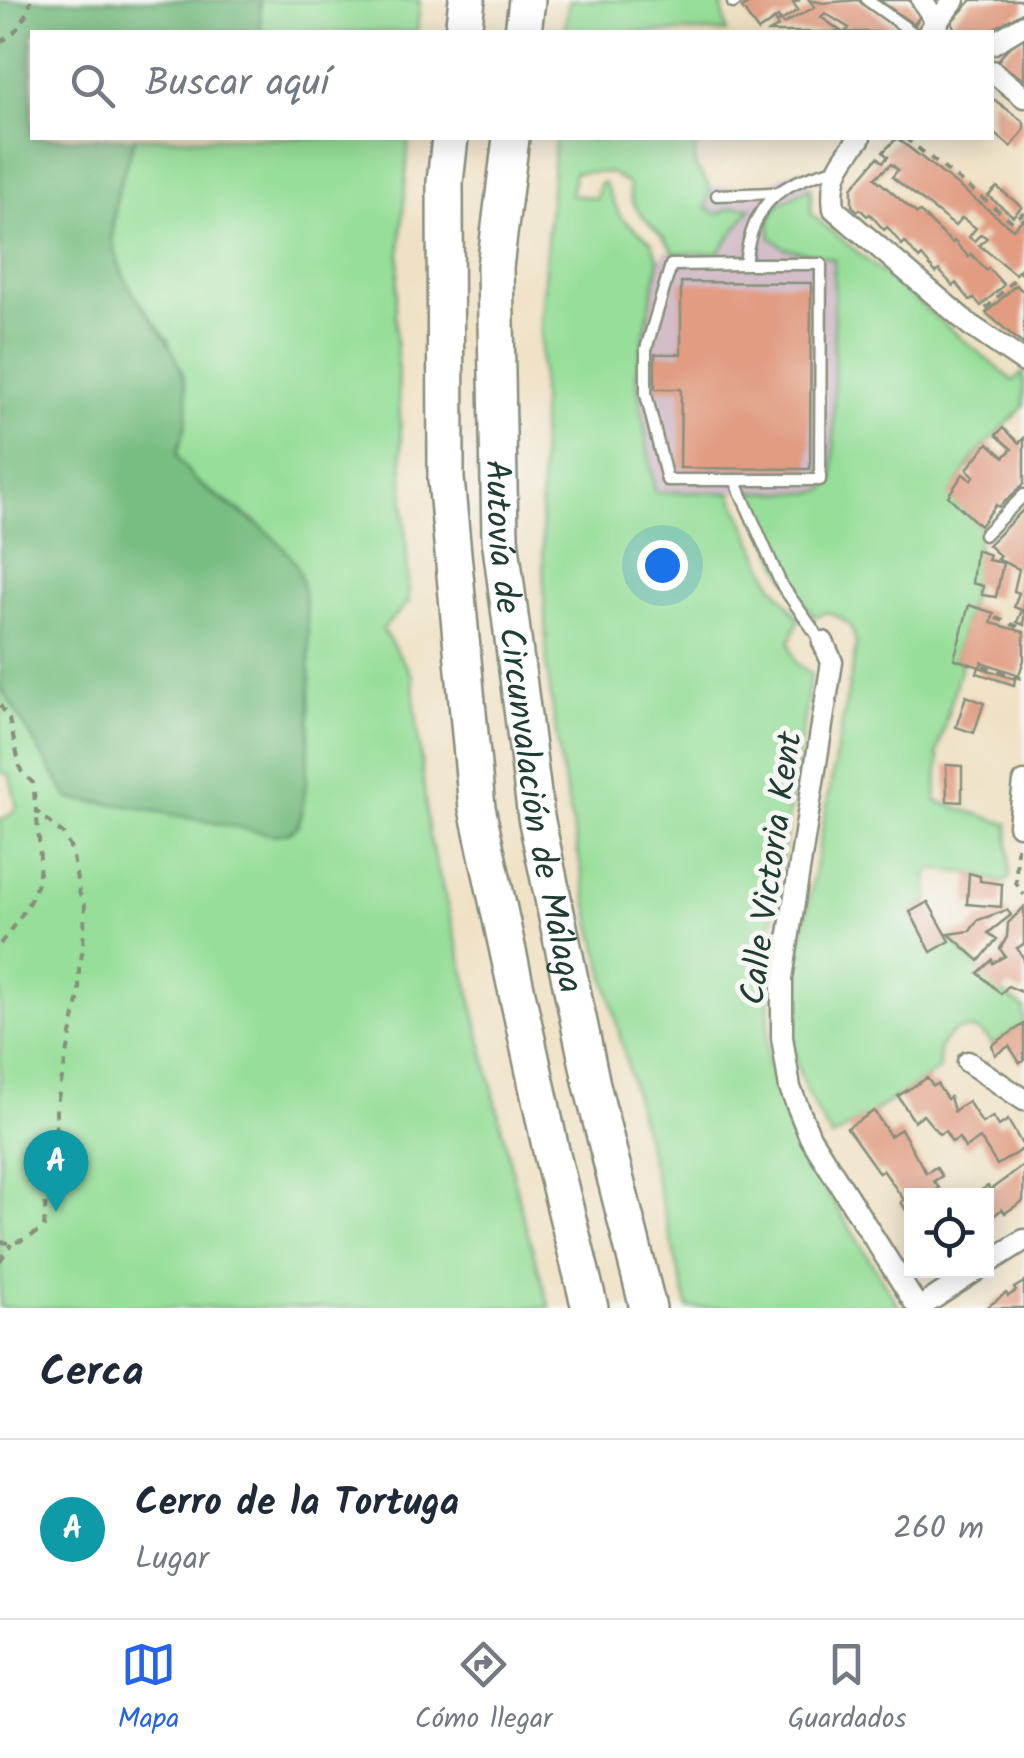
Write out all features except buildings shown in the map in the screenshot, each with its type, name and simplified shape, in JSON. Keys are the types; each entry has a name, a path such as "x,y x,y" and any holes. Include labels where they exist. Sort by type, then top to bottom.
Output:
{"highway":[{"path":"463,30 467,0"},
{"path":"523,30 527,0"},
{"name":"Autovía de Circunvalación de Málaga","path":"450,140 445,182 446,478 477,808 552,1155 590,1308"},
{"name":"Autovía de Circunvalación de Málaga","path":"511,140 496,267 500,538 536,817 592,1085 648,1308"}],"street":[{"path":"922,0 934,29"},
{"path":"934,29 954,0"},
{"path":"994,43 1024,25"},
{"path":"994,73 1024,97"},
{"path":"858,140 835,169 831,188 834,208 970,325 1024,362"},
{"name":"Calle Victoria Kent","path":"823,642 832,662 782,978 782,1038 790,1088 810,1137 918,1308"},
{"path":"1018,824 1024,782"},
{"path":"968,1062 1024,1100"},
{"path":"994,1259 1024,1240"},
{"path":"918,1308 965,1278"}],"lane":[{"path":"867,0 909,30"},
{"path":"745,264 747,242 759,211 774,193 806,176 835,169"},
{"path":"717,195 774,193"},
{"path":"670,264 745,264 822,264 820,480 667,480 646,394 646,348 670,264"},
{"path":"736,480 781,584 823,642"},
{"path":"984,535 1024,495"}],"path":[{"path":"0,42 13,36 25,18 30,0"},
{"path":"908,140 1013,222 1024,212"},
{"path":"982,312 1024,269"},
{"path":"996,618 1024,629"},
{"path":"984,666 1024,679"},
{"path":"0,705 9,719 21,771 33,783 41,851 39,884 26,912 0,944"},
{"path":"0,1242 11,1244 30,1238 44,1227 46,1195 56,1158 56,1108 73,1032 79,996 78,968 84,950 85,905 72,851 63,834 36,811"},
{"path":"1018,824 1016,883 1024,895"},
{"path":"0,1261 11,1244"}],"shaded area":[{"path":"801,167 811,187 811,214 833,232 834,477 825,490 811,493 655,492 636,376 659,260 666,251 718,253 733,207 718,214 706,208 710,187 768,187 772,181"}],"green space":[{"path":"0,0 260,0 261,30 30,30 30,140 134,140 115,204 113,243 130,288 180,367 187,391 187,418 177,455 195,480 285,549 302,582 310,690 307,769 297,825 287,833 275,835 118,804 69,799 0,686"},
{"path":"260,0 420,0 417,30 261,30"},
{"path":"569,0 724,0 721,2 727,30 564,30"},
{"path":"134,140 409,140 395,314 409,602 382,629 412,675 429,836 522,1213 550,1308 0,1308 0,819 17,808 10,776 0,771 0,686 69,799 299,824 309,756 305,603 296,564 259,524 193,479 177,455 187,419 169,340 127,286 112,241 118,187"},
{"path":"555,140 695,140 695,166 710,187 706,208 718,214 733,207 751,208 718,253 674,253 634,205 629,185 611,173 574,172 571,195 597,198 599,184 604,182 621,218 651,241 659,260 636,376 655,492 731,493 772,583 799,619 789,643 796,663 811,674 762,985 770,986 767,1062 789,1131 900,1308 688,1308 592,924 561,767 547,669 541,501 541,318"},
{"path":"811,187 811,214 1013,381 1024,372 1024,406 975,456 949,496 980,526 972,593 954,659 962,662 936,756 936,801 1008,824 1010,877 1005,883 969,873 931,869 927,878 929,900 910,912 931,951 953,939 994,985 1024,1008 1024,1024 992,1045 976,1030 953,1032 939,1047 939,1070 832,1138 799,1071 791,998 856,648 849,625 827,612 814,617 782,571 748,492 811,493 825,490 834,477 834,259 785,248 771,238 769,219 779,204"}],"place":[{"name":"Cerro de la Tortuga","path":"56,1212"}]}
